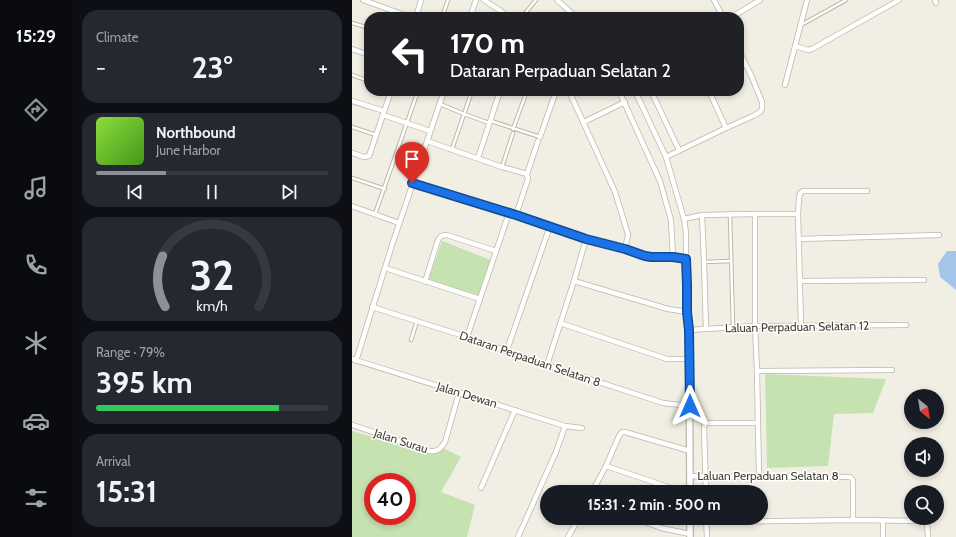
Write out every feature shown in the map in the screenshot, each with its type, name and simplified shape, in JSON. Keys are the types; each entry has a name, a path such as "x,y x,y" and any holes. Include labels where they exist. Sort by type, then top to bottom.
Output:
{"street":[{"path":"363,0 396,12"},
{"path":"417,12 421,0"},
{"path":"472,12 476,0"},
{"path":"484,0 501,11"},
{"path":"557,0 570,12"},
{"path":"714,0 720,12"},
{"path":"740,12 760,0"},
{"path":"785,85 807,0"},
{"path":"795,46 808,50 812,49 899,0"},
{"path":"352,49 364,53"},
{"path":"666,156 758,114 762,109 762,102 744,61"},
{"path":"352,153 366,158 369,156 389,96"},
{"path":"354,360 412,183 442,96"},
{"path":"478,158 498,96"},
{"path":"516,215 528,179 527,174 554,96"},
{"path":"571,96 615,192 628,235 625,249"},
{"path":"622,96 660,181 671,220 673,257"},
{"path":"637,96 666,156 684,219 686,233 687,312 689,330 690,485"},
{"path":"653,96 679,150"},
{"path":"710,96 726,128"},
{"path":"352,101 430,131"},
{"path":"584,122 625,102"},
{"path":"427,141 527,174"},
{"path":"412,183 516,215 586,239 651,257 673,257 686,259"},
{"path":"801,326 798,214 798,198 800,193 803,191 867,191"},
{"path":"352,206 399,223"},
{"path":"467,337 509,213"},
{"path":"755,214 755,326 759,476"},
{"path":"684,219 702,215 798,214"},
{"path":"702,215 706,329"},
{"path":"506,350 550,226"},
{"path":"425,282 438,240 441,236 446,235 496,251"},
{"path":"799,239 939,236"},
{"path":"547,365 586,239"},
{"path":"385,268 480,299"},
{"path":"800,281 924,280"},
{"path":"574,281 668,309 687,312"},
{"name":"Dataran Perpaduan Selatan 8","path":"372,307 467,337 663,403 690,406"},
{"path":"560,322 667,359 689,359"},
{"name":"Laluan Perpaduan Selatan 12","path":"689,330 755,326 906,325"},
{"name":"Jalan Dewan","path":"354,360 565,426 582,428"},
{"path":"757,371 892,370"},
{"name":"Jalan Surau","path":"352,425 430,451 438,450 446,442 458,393"},
{"path":"481,488 515,410"},
{"path":"706,485 705,424 758,423"},
{"path":"518,537 556,452 565,426"},
{"path":"596,485 621,433 625,432 690,451"},
{"path":"606,466 662,485"},
{"name":"Laluan Perpaduan Selatan 8","path":"690,476 851,477 853,480 853,520"},
{"path":"768,520 924,520 928,523 928,537"},
{"path":"883,520 883,537"},
{"path":"569,537 575,525"},
{"path":"653,525 690,535"},
{"path":"706,525 707,537"}],"lane":[{"path":"444,12 448,0"},
{"path":"526,12 536,0"},
{"path":"801,25 846,0"},
{"path":"352,23 364,27"},
{"path":"352,75 364,79"},
{"path":"375,214 416,96"},
{"path":"452,149 470,96"},
{"path":"514,129 525,96"},
{"path":"440,104 464,114 514,129 539,139"},
{"path":"352,127 376,135"},
{"path":"502,167 512,134"},
{"path":"352,178 384,189"},
{"path":"730,214 733,328"},
{"path":"704,262 731,261"},
{"path":"412,340 417,321"}],"green space":[{"path":"442,241 493,261 479,298 428,281"},
{"path":"765,374 886,379 873,413 834,414 828,466 767,468"},
{"path":"352,431 433,454 445,449 461,457 441,492 475,505 467,537 352,537"}],"water":[{"path":"947,251 956,251 956,290 940,277 938,264"}],"route":[{"path":"412,183 516,215 586,239 645,256 686,259 690,406"}]}
